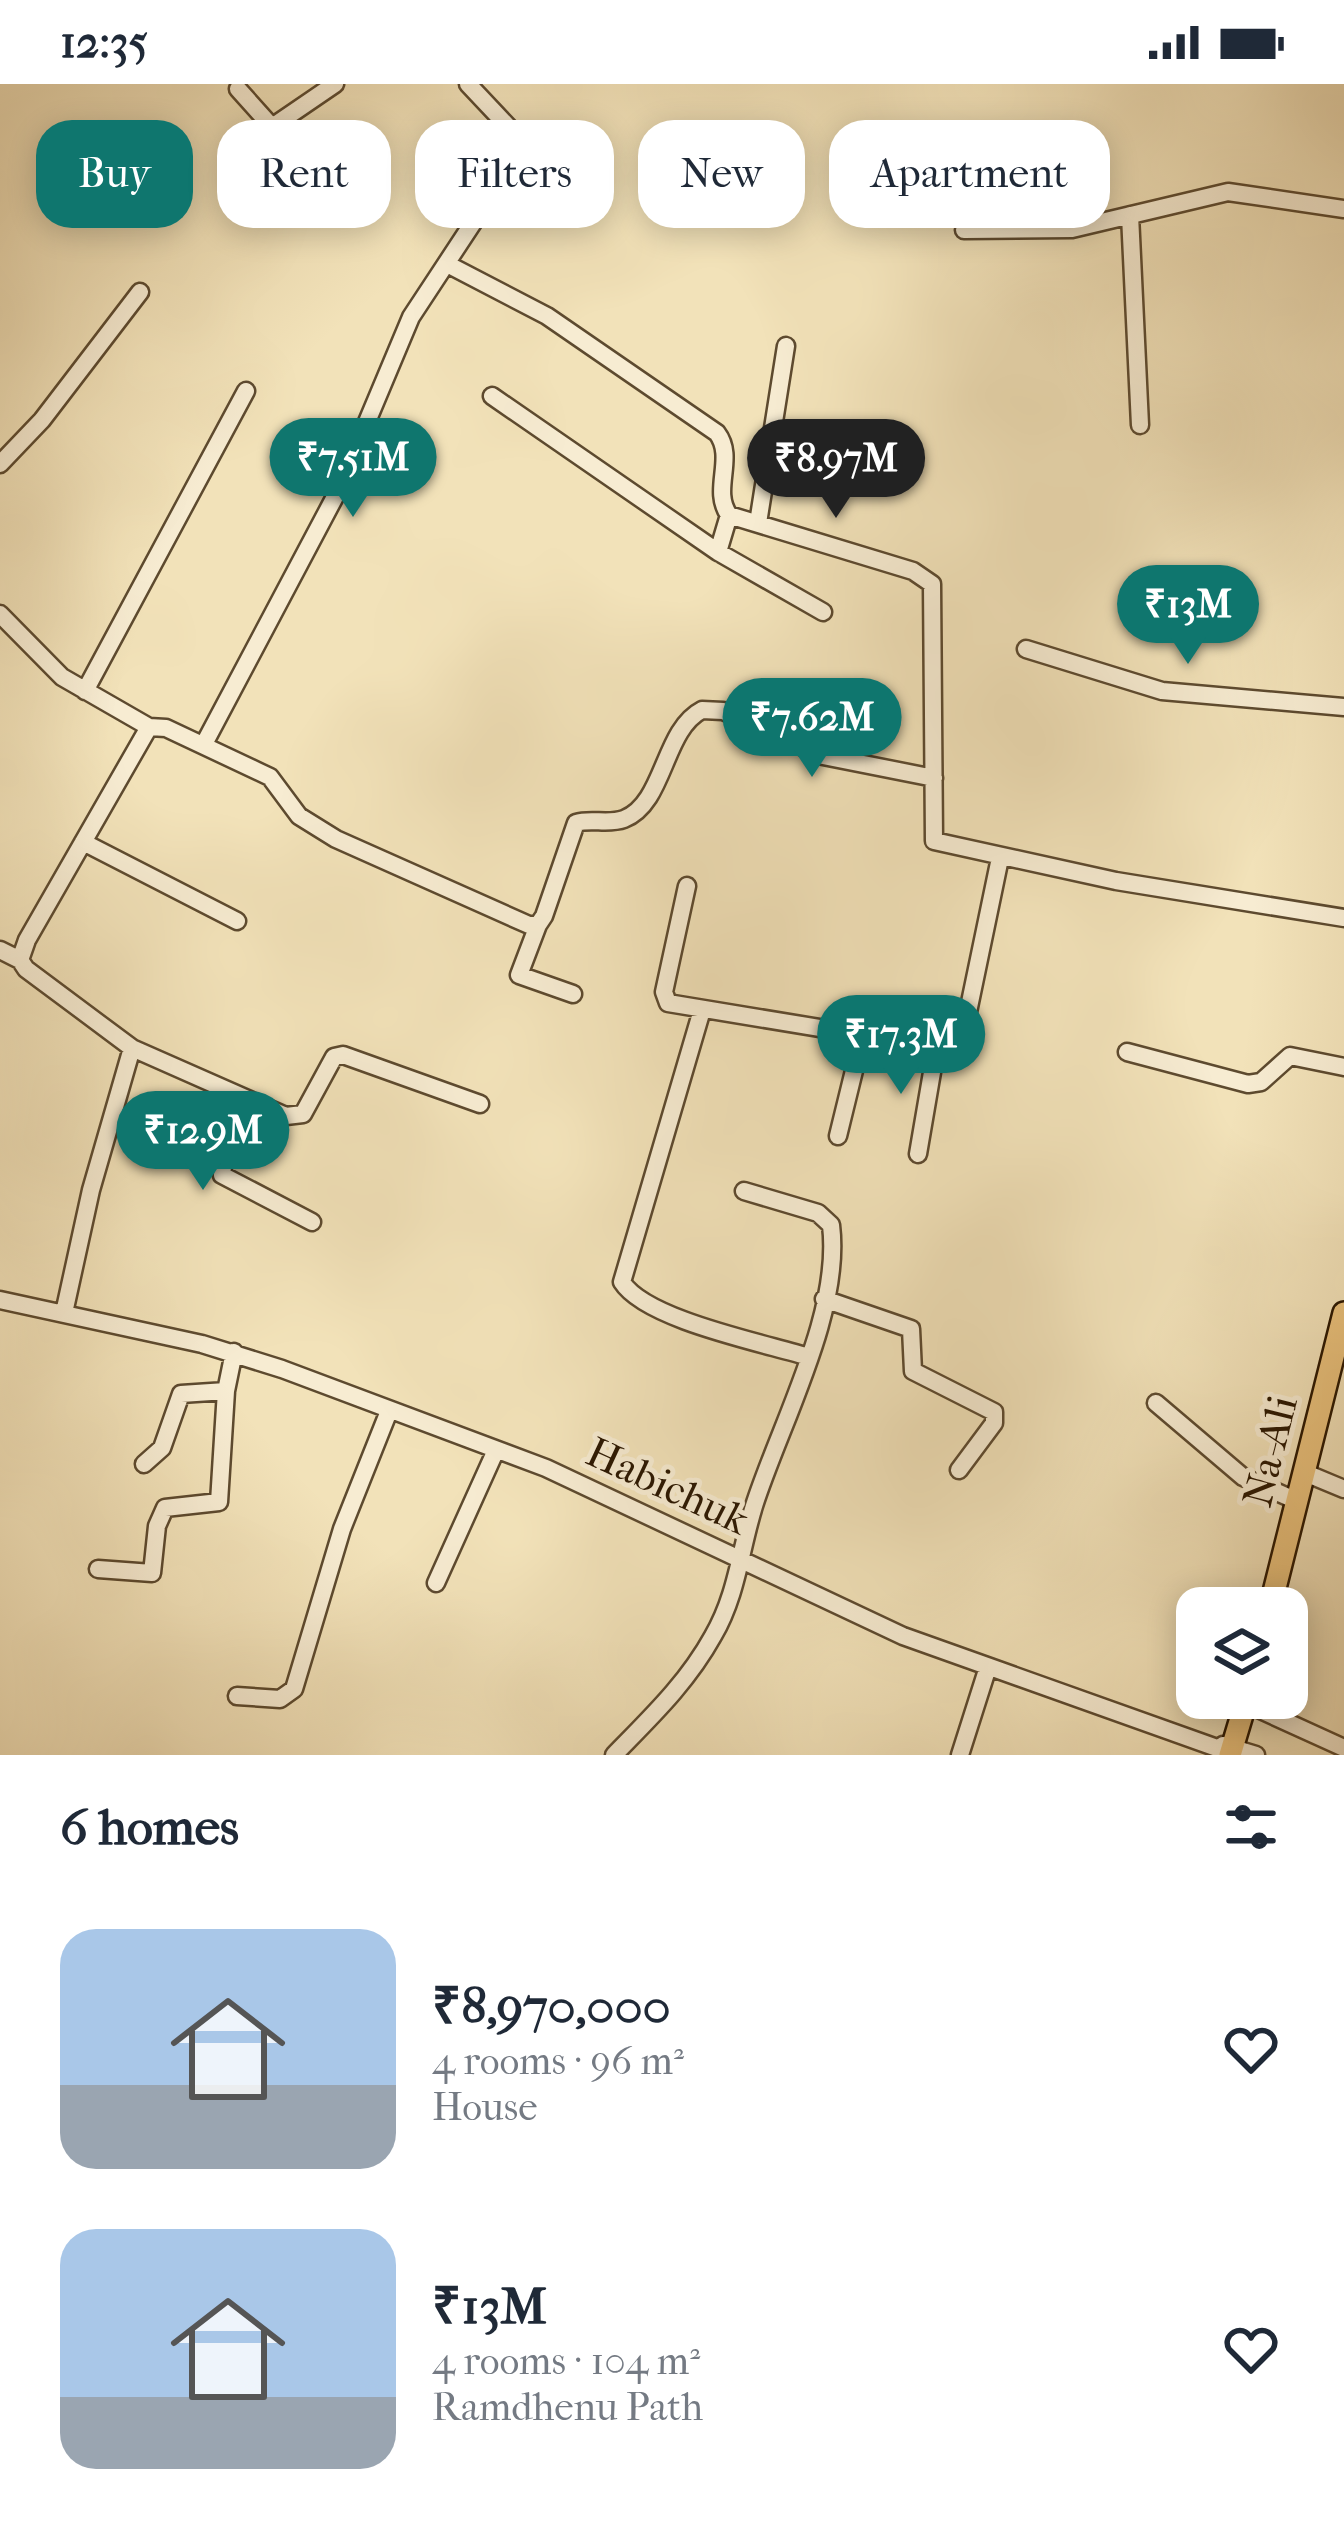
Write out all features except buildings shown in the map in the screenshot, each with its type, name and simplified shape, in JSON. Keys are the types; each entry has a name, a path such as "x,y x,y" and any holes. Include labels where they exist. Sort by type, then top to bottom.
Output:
{"main road":[{"name":"Na-Ali","path":"1275,1587 1344,1313"},
{"path":"1231,1752 1241,1719"}],"street":[{"path":"238,89 272,127 335,84"},
{"path":"204,744 338,491 411,317 519,151 516,135 468,84"},
{"path":"964,230 1058,231 1228,192 1344,209"},
{"path":"1130,214 1140,425"},
{"path":"447,265 547,316 717,433 726,453 721,498 729,514 718,552"},
{"path":"0,464 42,421 140,292"},
{"path":"758,523 786,346"},
{"path":"85,691 245,391"},
{"path":"492,396 718,552 823,612"},
{"path":"729,514 914,571 932,584 934,841 1000,858 1344,918"},
{"path":"0,614 47,663 85,691 149,727 204,744 270,776 298,816 336,839 506,916 538,925"},
{"path":"1026,649 1162,691 1344,706"},
{"path":"573,994 519,975 572,827 583,820 614,821 633,814 685,724 702,710 723,711 823,756 934,778"},
{"path":"20,960 149,727"},
{"path":"82,842 237,921"},
{"path":"687,886 664,998 702,1010 936,1049 962,1041 1000,858"},
{"path":"0,950 20,960 34,977 132,1048 250,1103 296,1118 308,1107 334,1057 343,1055 480,1104"},
{"path":"702,1010 664,1124 622,1282 628,1292 664,1311 809,1357"},
{"path":"838,1136 862,1038"},
{"path":"64,1313 91,1190 132,1048"},
{"path":"918,1154 936,1049"},
{"path":"1127,1052 1248,1084 1261,1082 1290,1056 1344,1066"},
{"path":"250,1103 221,1165 222,1175 312,1222"},
{"path":"614,1755 698,1662 731,1601 752,1511 809,1357 824,1299 831,1225 818,1213 744,1191"},
{"path":"824,1299 911,1329 913,1371 994,1412 994,1423 959,1470"},
{"name":"Habichuk","path":"0,1300 234,1352 496,1450 741,1558 866,1620 1084,1703 1231,1752 1256,1755"},
{"path":"98,1568 152,1573 157,1526 165,1508 219,1502 226,1391 234,1352"},
{"path":"144,1464 162,1448 181,1394 226,1391"},
{"path":"1156,1403 1243,1477 1297,1501"},
{"path":"237,1696 291,1695 349,1509 389,1411"},
{"path":"436,1583 496,1450"},
{"path":"1304,1472 1344,1489"},
{"path":"960,1755 988,1667"},
{"path":"1284,1719 1344,1748"}]}
